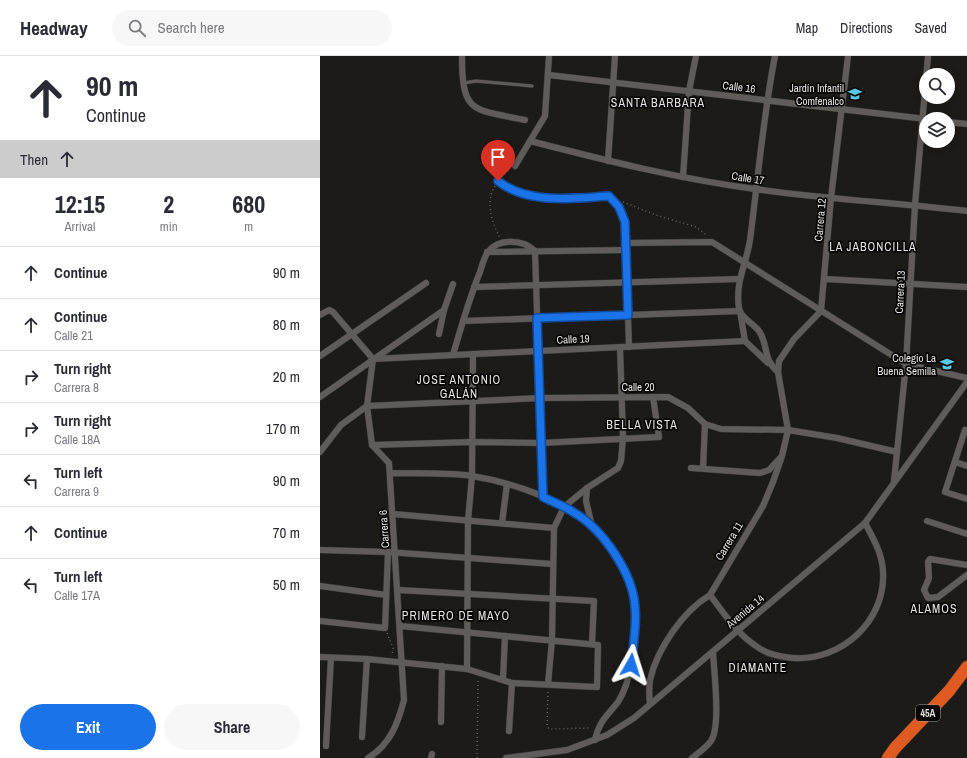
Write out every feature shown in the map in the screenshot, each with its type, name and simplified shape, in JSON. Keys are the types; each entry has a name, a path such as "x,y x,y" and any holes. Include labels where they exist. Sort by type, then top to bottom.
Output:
{"highway":[{"name":"45A","path":"888,758 895,748 949,691 967,667"}],"street":[{"path":"462,56 462,83 465,95 472,105 484,111 525,120"},
{"path":"515,166 545,116 549,75 549,56"},
{"path":"608,161 616,56"},
{"path":"683,177 689,92 696,56"},
{"path":"775,56 766,100 749,243 739,279 738,295 745,341 778,372"},
{"name":"Carrera 12","path":"821,311 831,198 848,56"},
{"name":"Carrera 13","path":"924,112 928,56"},
{"name":"Calle 16","path":"549,75 919,118"},
{"path":"955,123 967,124"},
{"name":"Calle 17","path":"530,141 608,161 683,177 755,189 967,211"},
{"name":"Carrera 13","path":"894,482 906,364 915,205 921,148"},
{"path":"498,181 515,192 542,197 561,199 609,196 619,207 625,222 629,347"},
{"path":"454,355 463,321 487,252 502,243 515,242 525,244 535,251"},
{"path":"487,252 712,242 906,364 967,378"},
{"path":"535,251 543,497"},
{"path":"474,287 739,279"},
{"path":"825,279 967,288"},
{"path":"320,356 426,283"},
{"path":"439,334 444,310 453,284"},
{"path":"320,315 329,310 333,312 373,359 367,406 372,445 472,442 541,443 659,437 653,397"},
{"path":"320,397 444,310"},
{"path":"778,372 779,361 790,344 821,311"},
{"path":"463,321 740,312 760,332 769,364"},
{"name":"Calle 19","path":"373,359 745,341"},
{"path":"548,684 552,640 552,564 554,528 564,507 587,488 618,468 621,461 623,438 620,347"},
{"path":"467,669 468,520 472,476 473,354"},
{"name":"Carrera 11","path":"650,704 650,680 657,659 686,614 698,602 710,594 763,506 782,456 788,430 778,372"},
{"name":"Avenida 14","path":"506,758 567,750 595,740 607,735 650,704 864,523 967,382"},
{"name":"Calle 20","path":"367,406 540,398 668,398 678,401 705,424 721,429 788,430 837,438 897,452"},
{"path":"320,452 341,425 367,406"},
{"path":"703,468 705,424"},
{"path":"967,431 965,430 945,492 967,499"},
{"name":"Carrera 6","path":"368,758 386,743 396,727 404,700 390,463 372,445"},
{"path":"691,468 760,473 769,470 782,456"},
{"path":"955,462 967,466"},
{"path":"390,473 472,476 507,484 543,497 574,512 592,526 609,546 629,583 635,606 631,665 625,688 618,701 597,728 595,740"},
{"path":"502,524 507,484"},
{"path":"587,488 586,501 592,526"},
{"path":"393,514 554,528"},
{"path":"927,521 967,534"},
{"path":"710,594 737,631 757,647 787,658 807,659 832,653 854,639 871,620 881,596 883,570 878,545 864,523"},
{"path":"320,550 388,552 552,564"},
{"path":"320,621 384,628 388,552"},
{"path":"967,566 930,559 928,562 929,578 924,590 928,598 938,597 967,575"},
{"path":"320,586 386,595"},
{"path":"320,657 367,659 442,666 467,669 512,682 597,687 594,601 398,590"},
{"path":"400,626 595,644"},
{"path":"503,679 505,636"},
{"path":"692,758 710,742 714,733 716,698 713,652"},
{"path":"326,746 331,658"},
{"path":"362,736 367,659"},
{"path":"441,722 442,666"},
{"path":"509,731 512,682"}],"lane":[{"path":"462,83 476,81 532,86"}],"path":[{"path":"502,243 496,230 490,199 498,181 506,172 515,166"},
{"path":"623,202 656,215 696,227 705,233 712,242"},
{"path":"384,628 390,638 392,662"},
{"path":"477,758 478,672"},
{"path":"548,684 548,728 597,728"}],"place":[{"name":"Jardín Infantil Comfenalco","path":"855,94"},
{"name":"Colegio La Buena Semilla","path":"947,364"}],"district":[{"name":"SANTA BARBARA","path":"658,103"},
{"name":"LA JABONCILLA","path":"873,247"},
{"name":"JOSE ANTONIO GALÁN","path":"459,387"},
{"name":"BELLA VISTA","path":"642,425"},
{"name":"ALAMOS","path":"934,609"},
{"name":"PRIMERO DE MAYO","path":"456,616"},
{"name":"DIAMANTE","path":"758,668"}],"route":[{"path":"498,181 515,192 542,197 561,199 609,196 619,207 625,222 628,315 537,318 543,497 574,512 592,526 609,546 622,569 629,583 635,606 631,665"}]}
